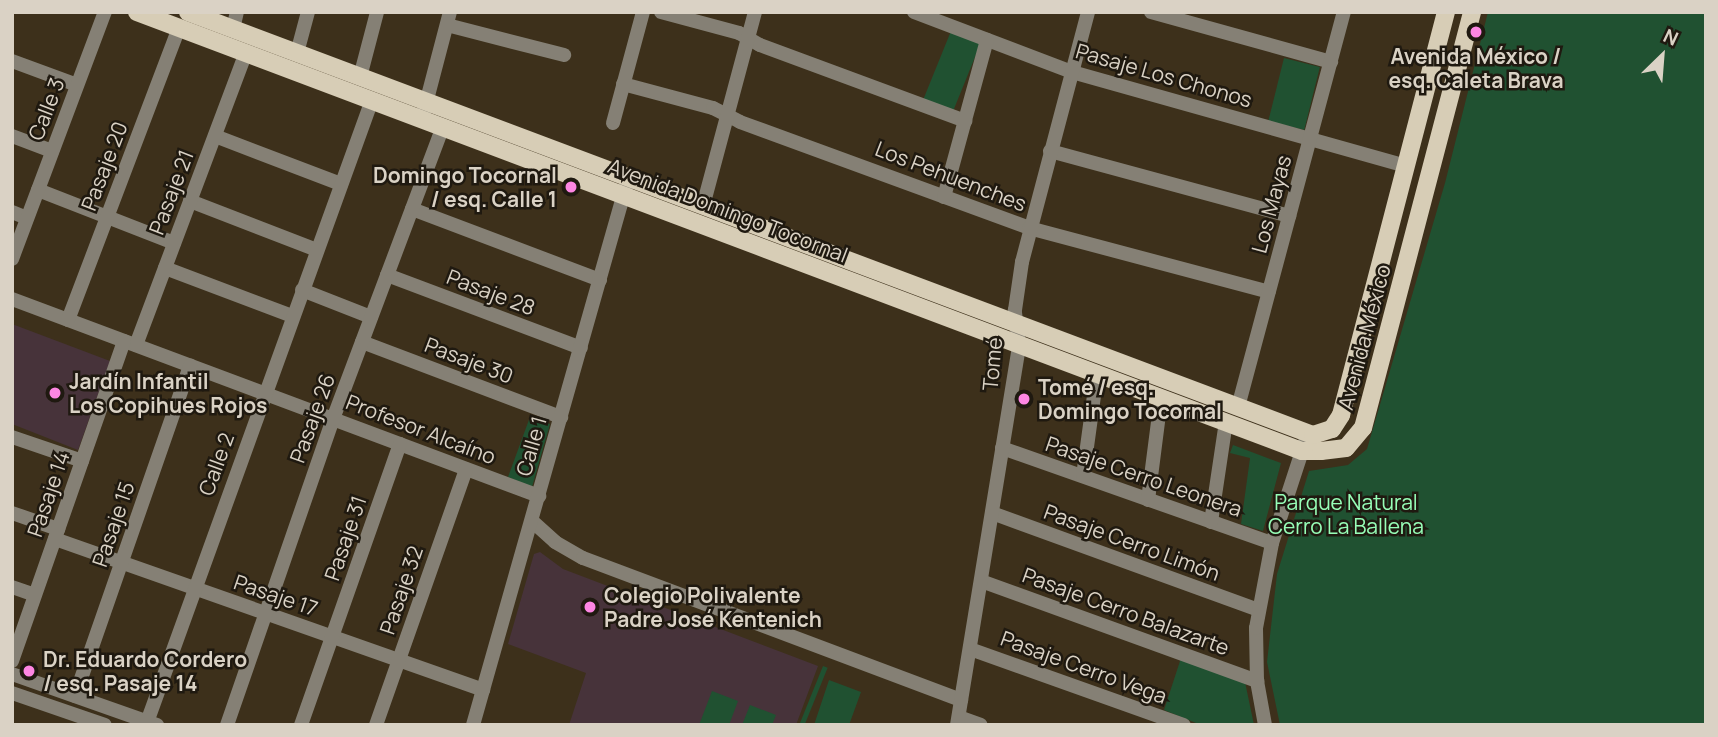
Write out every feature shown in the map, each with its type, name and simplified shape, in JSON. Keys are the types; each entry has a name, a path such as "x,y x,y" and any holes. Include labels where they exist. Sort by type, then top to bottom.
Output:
{"main road":[{"name":"Avenida Domingo Tocornal","path":"137,12 183,20 235,21 298,53 360,77 424,110 626,186 1019,345 1226,422 1305,442"},
{"name":"Avenida México","path":"1305,442 1327,432 1339,421 1446,12"},
{"name":"Avenida México","path":"1305,442 1346,448 1363,428 1472,12"},
{"name":"Avenida Domingo Tocornal","path":"183,20 246,53 372,100 424,110 443,127 626,186 703,205 1238,407 1305,442"}],"street":[{"name":"Calle 3","path":"12,259 104,12"},
{"path":"298,53 308,12"},
{"path":"360,77 377,12"},
{"path":"613,123 643,12"},
{"path":"661,12 748,38 965,121"},
{"path":"703,205 755,12"},
{"name":"Pasaje Los Chonos","path":"914,12 1072,72 1407,166"},
{"name":"Tomé","path":"958,721 1019,345 1015,323 1029,228 1088,12"},
{"path":"1151,12 1331,62"},
{"name":"Los Mayas","path":"1238,407 1344,12"},
{"path":"424,110 448,19 564,55"},
{"name":"Pasaje 20","path":"68,320 183,20"},
{"path":"944,197 987,40"},
{"name":"Pasaje 21","path":"130,343 165,268 246,53"},
{"path":"12,61 77,85"},
{"name":"Los Pehuenches","path":"624,84 727,116 1029,228 1269,292"},
{"name":"Calle 2","path":"150,724 194,588 263,393 372,100"},
{"name":"Pasaje 26","path":"226,725 333,419 443,127"},
{"path":"12,136 52,152"},
{"path":"215,136 341,184"},
{"path":"1050,151 1289,216"},
{"name":"Calle 1","path":"473,725 626,186"},
{"path":"38,190 174,243"},
{"path":"190,201 317,250"},
{"path":"412,209 600,280"},
{"path":"12,212 27,218"},
{"path":"165,268 292,316"},
{"name":"Pasaje 28","path":"387,275 580,348"},
{"path":"302,290 371,317"},
{"name":"Profesor Alcaíno","path":"12,299 539,496"},
{"name":"Pasaje 30","path":"362,342 561,417"},
{"name":"Pasaje 14","path":"12,661 82,461 130,343"},
{"name":"Pasaje 15","path":"75,696 190,365"},
{"path":"1083,477 1097,374"},
{"path":"1148,500 1161,398"},
{"path":"1211,522 1226,422"},
{"path":"12,437 82,461"},
{"path":"1265,725 1257,681 1258,610 1272,543 1305,442"},
{"name":"Pasaje 31","path":"301,725 400,444"},
{"name":"Pasaje Cerro Leonera","path":"1002,448 1272,543"},
{"name":"Pasaje 32","path":"376,725 466,469"},
{"name":"Pasaje 17","path":"12,513 122,563 483,690"},
{"name":"Pasaje Cerro Limón","path":"992,513 1258,610"},
{"path":"532,521 555,542 583,558 961,700"},
{"name":"Pasaje Cerro Balazarte","path":"981,581 1257,681"},
{"path":"12,587 35,595"},
{"name":"Pasaje Cerro Vega","path":"970,649 1184,725"},
{"path":"12,674 150,724"},
{"path":"12,692 67,719 105,725"},
{"path":"958,721 981,725"}],"shaded area":[{"name":"Jardín Infantil Los Copihues Rojos","path":"12,324 110,361 78,450 12,424"},
{"name":"Colegio Polivalente Padre José Kentenich","path":"540,552 563,569 818,666 796,725 569,725 586,673 508,644 534,554"}],"green space":[{"name":"Parque Natural Cerro La Ballena","path":"1488,12 1706,12 1706,725 1280,725 1267,662 1277,574 1309,471 1348,465 1367,449 1445,183"},
{"path":"951,31 981,43 953,112 923,100"},
{"path":"1284,58 1320,67 1304,130 1268,121"},
{"path":"530,417 550,424 532,487 508,477"},
{"path":"1233,445 1281,463 1263,531 1241,524 1250,458 1230,453"},
{"path":"1182,655 1245,682 1254,725 1201,725 1164,710"},
{"path":"823,666 828,668 805,725 799,724"},
{"path":"829,680 861,692 849,725 814,725"},
{"path":"712,691 738,701 729,725 699,725"},
{"path":"750,705 776,715 772,725 742,725"}],"place":[{"name":"Avenida México / esq. Caleta Brava","path":"1476,32"},
{"name":"Domingo Tocornal / esq. Calle 1","path":"571,187"},
{"name":"Jardín Infantil Los Copihues Rojos","path":"55,393"},
{"name":"Tomé / esq. Domingo Tocornal","path":"1024,399"},
{"name":"Colegio Polivalente Padre José Kentenich","path":"590,607"},
{"name":"Dr. Eduardo Cordero / esq. Pasaje 14","path":"29,671"}]}
